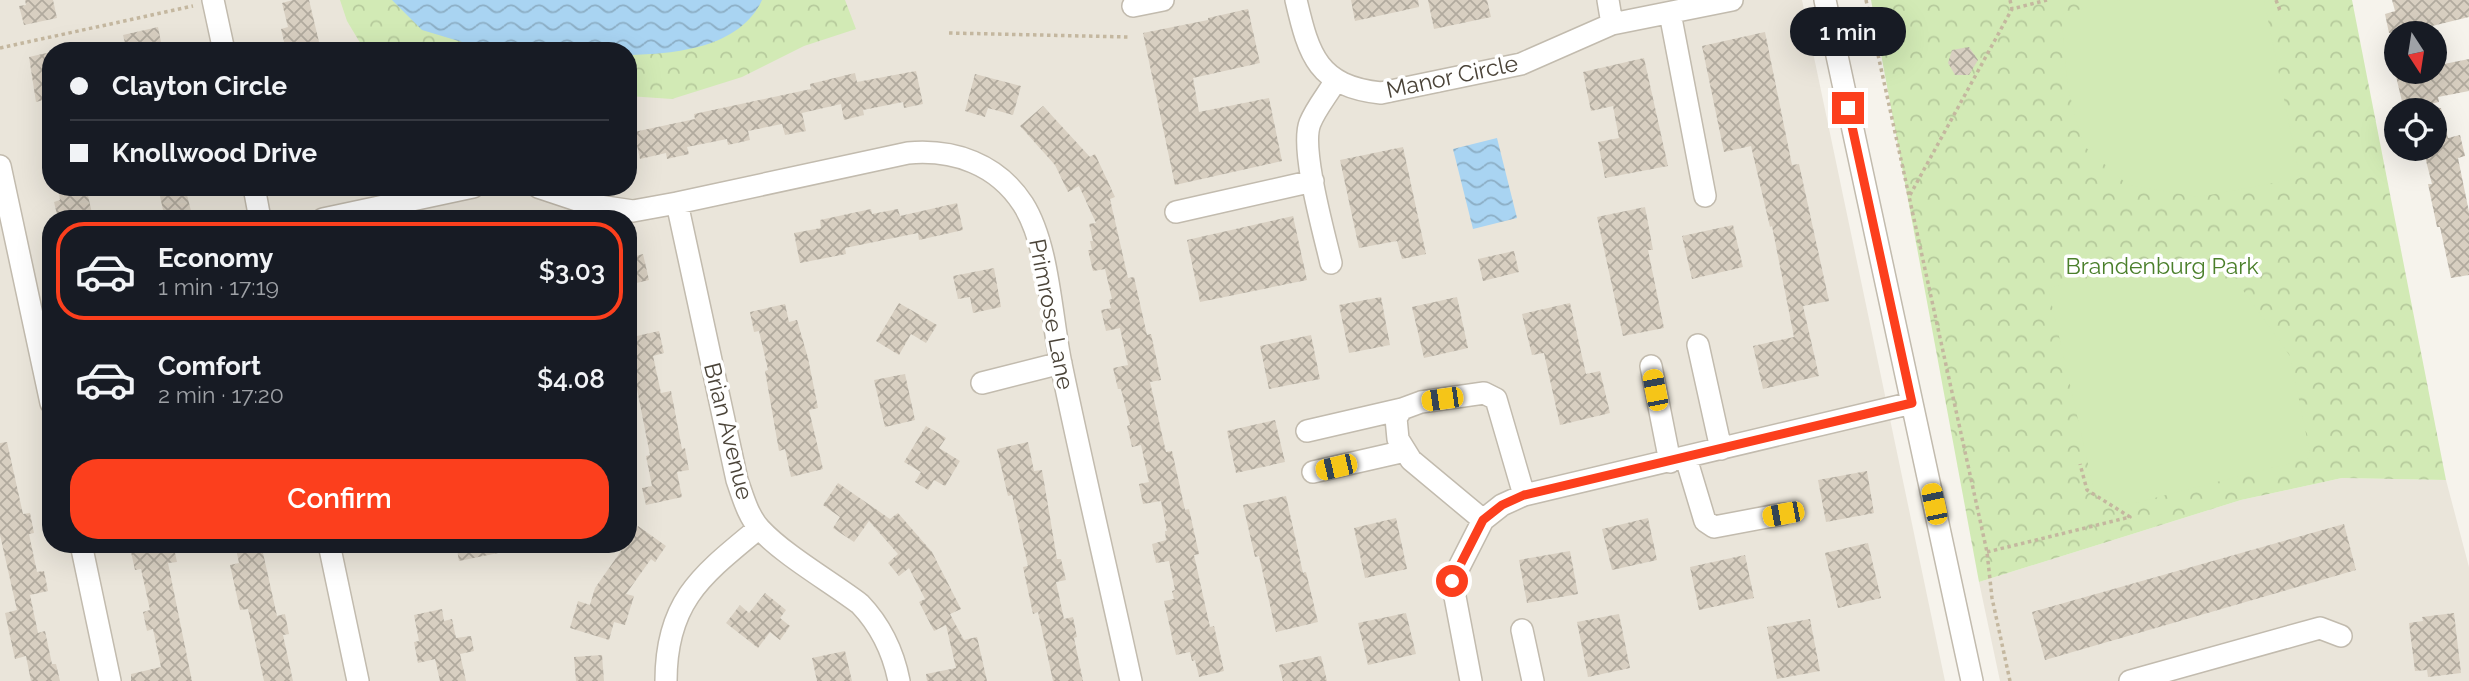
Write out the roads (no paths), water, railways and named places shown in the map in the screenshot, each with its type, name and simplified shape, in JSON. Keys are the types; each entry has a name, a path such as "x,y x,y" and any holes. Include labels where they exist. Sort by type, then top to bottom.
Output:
{"street":[{"path":"213,0 222,42"},
{"path":"1133,6 1163,0"},
{"name":"Manor Circle","path":"1296,0 1310,53 1336,80 1360,90 1381,93 1521,64 1612,24 1732,0"},
{"path":"1608,0 1612,24"},
{"path":"1825,0 1972,681"},
{"path":"1670,13 1705,196"},
{"path":"1331,263 1313,181 1307,136 1310,122 1336,80"},
{"name":"Primrose Lane","path":"636,210 677,204 908,153 960,156 981,165 1006,184 1021,202 1040,243 1061,363 1131,681"},
{"path":"0,166 42,361"},
{"path":"1176,212 1313,181"},
{"path":"365,210 431,196"},
{"name":"Primrose Lane","path":"565,196 618,210"},
{"name":"Brian Avenue","path":"677,204 737,480 744,500 759,528 872,616 888,643 899,681"},
{"path":"1698,345 1721,449"},
{"path":"982,383 1061,363"},
{"path":"1651,366 1678,460 1705,521 1714,527 1783,514"},
{"path":"1307,431 1421,402 1484,393 1496,399 1524,495"},
{"path":"1469,681 1452,581 1483,520 1502,505 1524,495 1912,403"},
{"path":"1402,409 1396,418 1398,439 1411,460 1483,520"},
{"path":"1313,472 1405,451"},
{"path":"666,681 668,642 677,617 691,592 712,566 759,528"},
{"path":"83,553 110,681"},
{"path":"331,553 358,681"},
{"path":"2139,680 2320,628 2341,636"},
{"path":"1522,630 1533,681"}],"water":[{"path":"392,0 762,0 752,16 738,29 722,38 704,45 666,53 637,55 637,42 462,42 422,30"},
{"path":"1497,138 1517,218 1473,229 1453,149"}],"park label":[{"name":"Brandenburg Park","path":"2162,265"}]}
